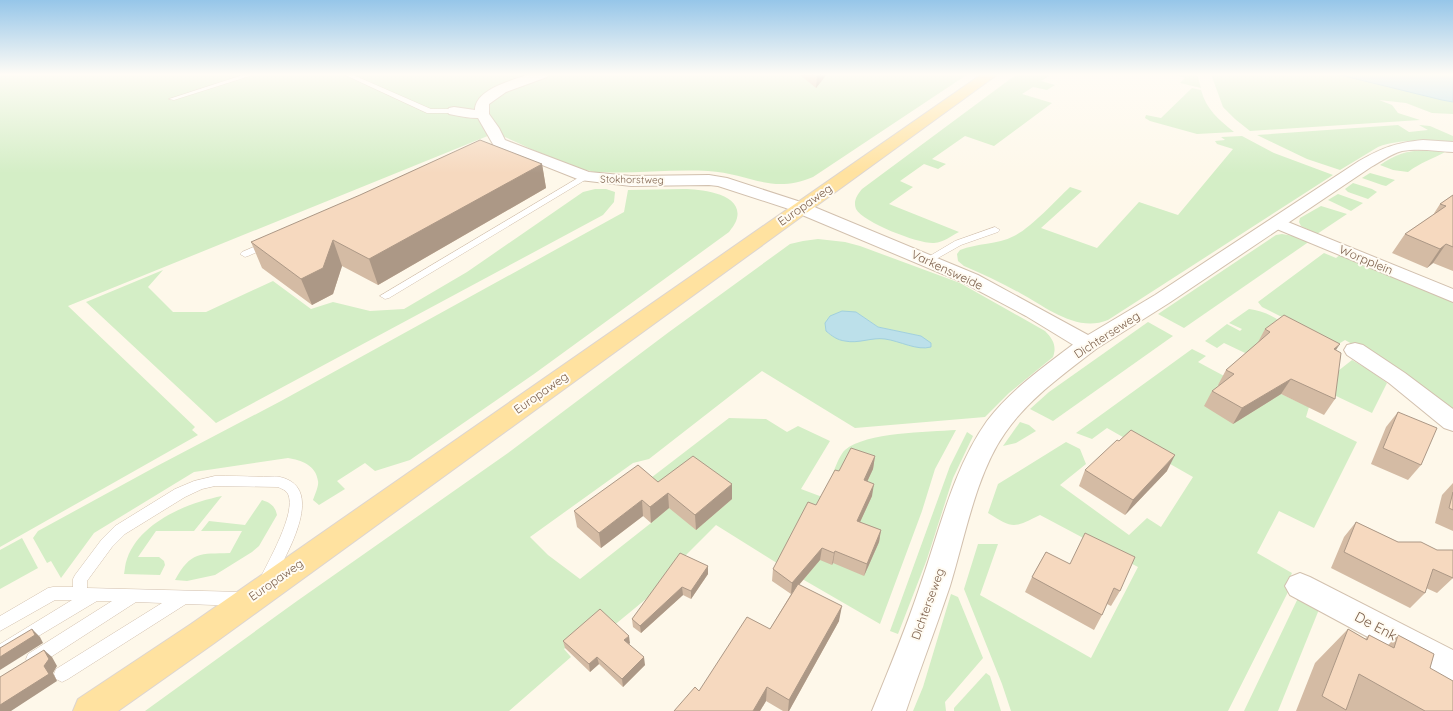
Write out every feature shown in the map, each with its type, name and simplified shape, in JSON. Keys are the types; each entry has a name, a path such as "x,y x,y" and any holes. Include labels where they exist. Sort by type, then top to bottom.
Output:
{"main road":[{"name":"Europaweg","path":"90,711 944,107"}],"street":[{"path":"454,111 467,114 482,114 482,107"},
{"name":"Stokhorstweg","path":"482,114 492,128 496,145 586,177 631,181 709,180 725,183 801,208"},
{"name":"Dichterseweg","path":"889,711 935,586 973,467 986,443 1006,415 1022,398 1088,344 1152,306 1365,164 1388,151 1411,146 1453,147"},
{"name":"Varkensweide","path":"801,208 928,260 998,293 1088,344"},
{"name":"Worpplein","path":"1278,223 1453,296"},
{"path":"1355,350 1397,378 1453,422"},
{"name":"De Enk","path":"1300,586 1453,666"}],"lane":[{"path":"421,107 430,111 454,111"},
{"path":"386,296 586,177"},
{"path":"928,260 958,243 995,230"},
{"path":"245,254 274,241"},
{"path":"0,624 53,593 184,597 255,595 292,527 296,506 295,494 289,486 279,482 214,481 199,485 180,493 120,530 107,542 80,580 80,593"},
{"path":"0,652 95,594"},
{"path":"19,669 135,595"},
{"path":"62,674 184,597"}],"green space":[{"path":"0,107 918,107 813,177 798,182 784,184 760,182 735,175 708,171 595,172 569,165 495,133 68,306 195,427 192,430 198,435 0,547"},
{"path":"972,107 1046,107 994,146 965,136 932,159 946,164 938,169 924,164 900,181 913,187 889,204 959,232 947,239 934,243 917,240 892,232 869,220 861,215 856,209 856,198 862,189"},
{"path":"1172,107 1209,107 1218,118 1234,132 1197,134 1150,121 1145,118 1146,115 1161,118"},
{"path":"1223,107 1394,107 1398,113 1420,120 1250,131"},
{"path":"1417,107 1453,107 1453,114 1432,113"},
{"path":"1398,125 1409,132 1428,130 1419,125 1430,126 1453,136 1453,142 1405,141 1387,144 1378,147 1340,170 1307,159 1257,135"},
{"path":"1242,136 1274,153 1333,175 1108,320 1096,323 1085,323 1062,317 1020,293 964,266 958,261 957,254 960,250 1001,241 1021,232 1035,221 1070,187 1082,191 1041,228 1097,248 1139,202 1178,215 1233,149 1217,144 1215,141 1225,140 1221,137"},
{"path":"1425,150 1447,151 1408,172 1393,170 1380,165 1401,154"},
{"path":"1370,173 1395,180 1386,186 1362,178"},
{"path":"1353,183 1377,192 1368,199 1348,192 1345,189"},
{"path":"595,189 606,189 615,192 614,202 603,215 216,423 86,302 163,270 148,287 173,312 206,312 273,281 311,309 333,302 370,311 404,309 467,272 583,192"},
{"path":"684,189 718,194 727,198 733,203 737,210 737,218 735,224 729,232 534,374 410,460 375,471 365,463 337,481 345,489 319,505 313,500 318,485 317,476 311,467 298,460 288,458 194,472 94,533 61,578 51,561 47,563 33,538 38,531 281,401 624,212 628,190"},
{"path":"1338,194 1363,203 1351,211 1328,200"},
{"path":"1321,206 1347,214 1317,234 1301,226 1299,222 1300,218"},
{"path":"1282,234 1299,237 1310,241 1184,328 1158,314 1276,235"},
{"path":"818,239 845,242 860,246 960,283 1045,331 1054,343 1055,349 1053,357 1009,393 985,417 855,428 762,371 649,459 633,463 530,537 548,555 580,579 651,523 643,484 729,418 766,419 787,432 798,426 830,441 801,489 825,498 839,459 845,450 855,444 882,436 914,432 956,430 935,469 922,511 880,624 804,580 716,525 681,560 663,585 612,627 601,617 564,649 571,657 509,711 145,711 297,601 508,453 669,332 790,244","holes":["856,312 878,327 921,336 918,347 885,338 855,341 841,340 826,331 825,323"]},
{"path":"1324,253 1336,258 1341,254 1453,301 1453,412 1361,349 1345,340 1337,345 1262,307 1258,302"},
{"path":"1249,309 1273,317 1285,324 1297,333 1338,371 1352,360 1387,383 1372,413 1224,343 1217,348 1205,341 1227,324 1240,331 1242,329 1229,323"},
{"path":"1148,322 1173,336 1053,421 1030,409 1049,392"},
{"path":"1192,349 1206,356 1198,362 1226,377 1281,394 1309,407 1306,417 1357,442 1314,528 1279,511 1257,553 1292,573 1285,588 1289,590 1228,711 1011,711 1002,684 964,589 978,544 998,544 980,595 1091,658 1138,567 1040,515 1014,525 996,518 988,513 998,484 1066,442 1080,449 1086,464 1060,485 1129,535 1147,518 1161,527 1193,477 1107,428 1092,439 1076,433"},
{"path":"1020,422 1029,425 1036,431 1016,443 1003,446"},
{"path":"967,432 973,436 953,478 927,559 898,634 890,631 950,466"},
{"path":"222,496 194,531 156,531 138,557 159,557 164,561 165,565 160,575 124,574 126,561 133,546 142,535 154,525 166,516 180,509 208,499"},
{"path":"262,500 272,505 277,515 259,546 215,575 187,581 175,580 186,564 197,556 204,554 230,553 242,531 201,531 209,521 245,525"},
{"path":"22,538 38,568 0,589 0,550"},
{"path":"951,594 958,597 983,658 945,702 946,711 913,711 923,687"},
{"path":"1299,596 1320,607 1278,711 1244,711"},
{"path":"986,673 990,676 1001,711 954,711 954,708"}],"water":[{"path":"842,311 856,312 878,327 921,336 931,343 931,347 914,347 885,339 855,342 840,340 826,331 825,323 830,316"}],"building":[{"path":"480,140 542,164 369,259 333,240 323,268 301,279 251,242 360,195"},
{"path":"1453,195 1453,247 1446,244 1440,249 1405,234 1446,206 1440,204"},
{"path":"1284,315 1340,344 1334,349 1341,353 1335,399 1291,379 1242,408 1212,391 1234,374 1226,370 1270,332 1265,329"},
{"path":"1398,412 1437,428 1421,465 1383,448"},
{"path":"1131,430 1175,455 1133,500 1085,470 1117,440 1119,441"},
{"path":"851,448 875,456 864,480 874,484 857,521 881,530 867,564 835,551 834,553 822,548 792,583 773,569 808,502 816,505 835,470 839,471"},
{"path":"693,456 732,484 695,515 668,493 650,507 642,500 599,533 574,511 638,465 658,482"},
{"path":"1453,492 1453,510 1449,508"},
{"path":"1356,522 1398,542 1421,542 1437,550 1453,550 1453,578 1433,569 1425,593 1344,552"},
{"path":"1085,533 1135,557 1120,591 1114,588 1102,615 1032,577 1046,552 1070,564"},
{"path":"680,553 708,566 691,591 682,587 640,626 632,619"},
{"path":"798,584 842,606 789,700 767,687 753,711 674,711 695,687 699,691 747,617 770,629"},
{"path":"600,609 629,636 624,640 644,657 622,679 597,657 589,664 563,641"},
{"path":"32,629 35,635 0,657 0,648"},
{"path":"1348,629 1367,640 1369,635 1394,648 1398,635 1434,654 1430,668 1453,681 1453,711 1425,711 1359,674 1346,710 1322,696"},
{"path":"44,650 49,659 44,666 49,674 0,705 0,677"}]}
